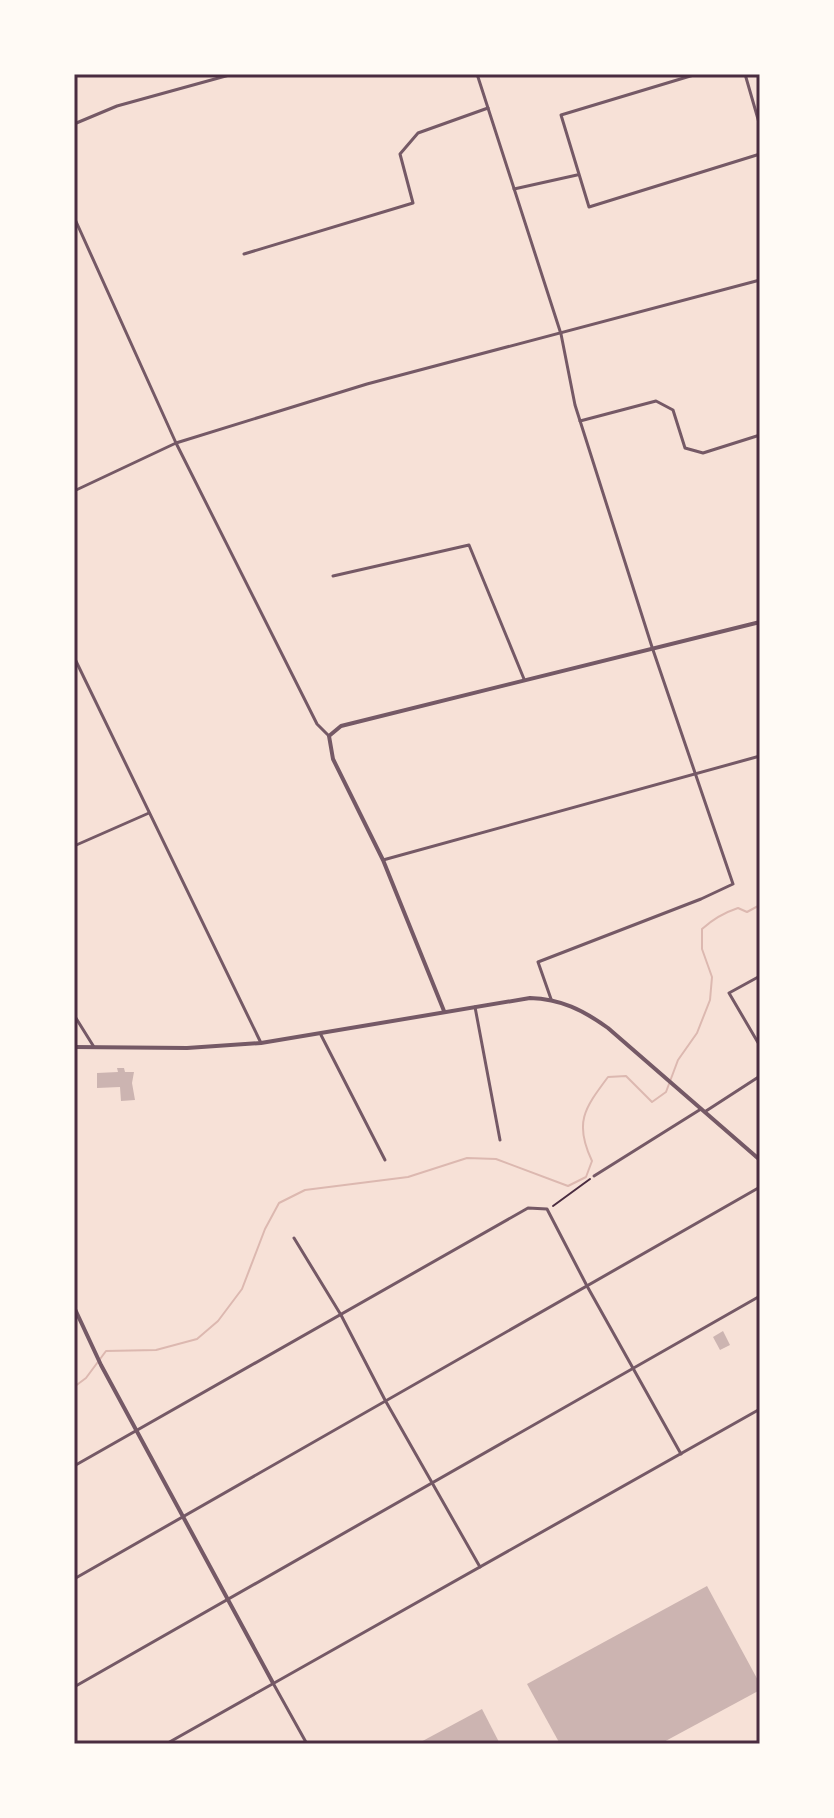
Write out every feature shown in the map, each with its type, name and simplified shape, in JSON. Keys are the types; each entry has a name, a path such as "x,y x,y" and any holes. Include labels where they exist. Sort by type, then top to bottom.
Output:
{"street":[{"path":"74,124 117,106 233,74"},
{"path":"477,74 561,334 580,421 652,647 733,884 538,962 551,999"},
{"path":"697,74 561,115 589,207 760,154"},
{"path":"745,74 760,126"},
{"path":"244,254 413,203 400,154 418,133 488,108"},
{"path":"514,189 578,175"},
{"path":"74,217 176,443 317,724 329,736 333,759 383,860 444,1011"},
{"path":"74,491 176,443 367,384 760,280"},
{"path":"580,421 656,401 673,410 685,448 703,453 760,435"},
{"path":"333,576 469,545 524,679"},
{"path":"329,736 341,726 760,622"},
{"path":"74,657 261,1043"},
{"path":"383,860 760,756"},
{"path":"74,846 149,813"},
{"path":"760,976 729,993 760,1046"},
{"path":"74,1047 187,1048 261,1043 321,1035 444,1011 530,998 551,999 585,1012 608,1028 760,1160"},
{"path":"475,1007 500,1140"},
{"path":"74,1015 94,1047"},
{"path":"321,1035 385,1160"},
{"path":"594,1176 760,1076"},
{"path":"74,1579 760,1187"},
{"path":"74,1466 528,1208 547,1209 681,1454"},
{"path":"294,1238 341,1315 385,1400 480,1567"},
{"path":"74,1687 760,1296"},
{"path":"74,1307 101,1365 307,1744"},
{"path":"166,1744 760,1409"}],"path":[{"path":"547,1209 594,1176"}],"building":[{"path":"117,1068 134,1072 135,1100 121,1101 120,1087 97,1088 97,1073 118,1072"},
{"path":"723,1331 730,1345 720,1350 713,1337"},
{"path":"707,1586 760,1684 760,1690 660,1744 560,1744 527,1684"},
{"path":"482,1709 500,1744 417,1744"}],"waterway":[{"path":"74,1387 86,1378 106,1351 156,1350 197,1339 218,1321 242,1289 265,1229 279,1203 305,1190 408,1177 467,1158 496,1159 568,1186 586,1177 592,1161 583,1126 593,1098 608,1077 626,1076 652,1102 666,1092 678,1060 697,1033 710,1000 712,977 702,949 702,929 728,912 738,908 747,912 760,905"}]}
